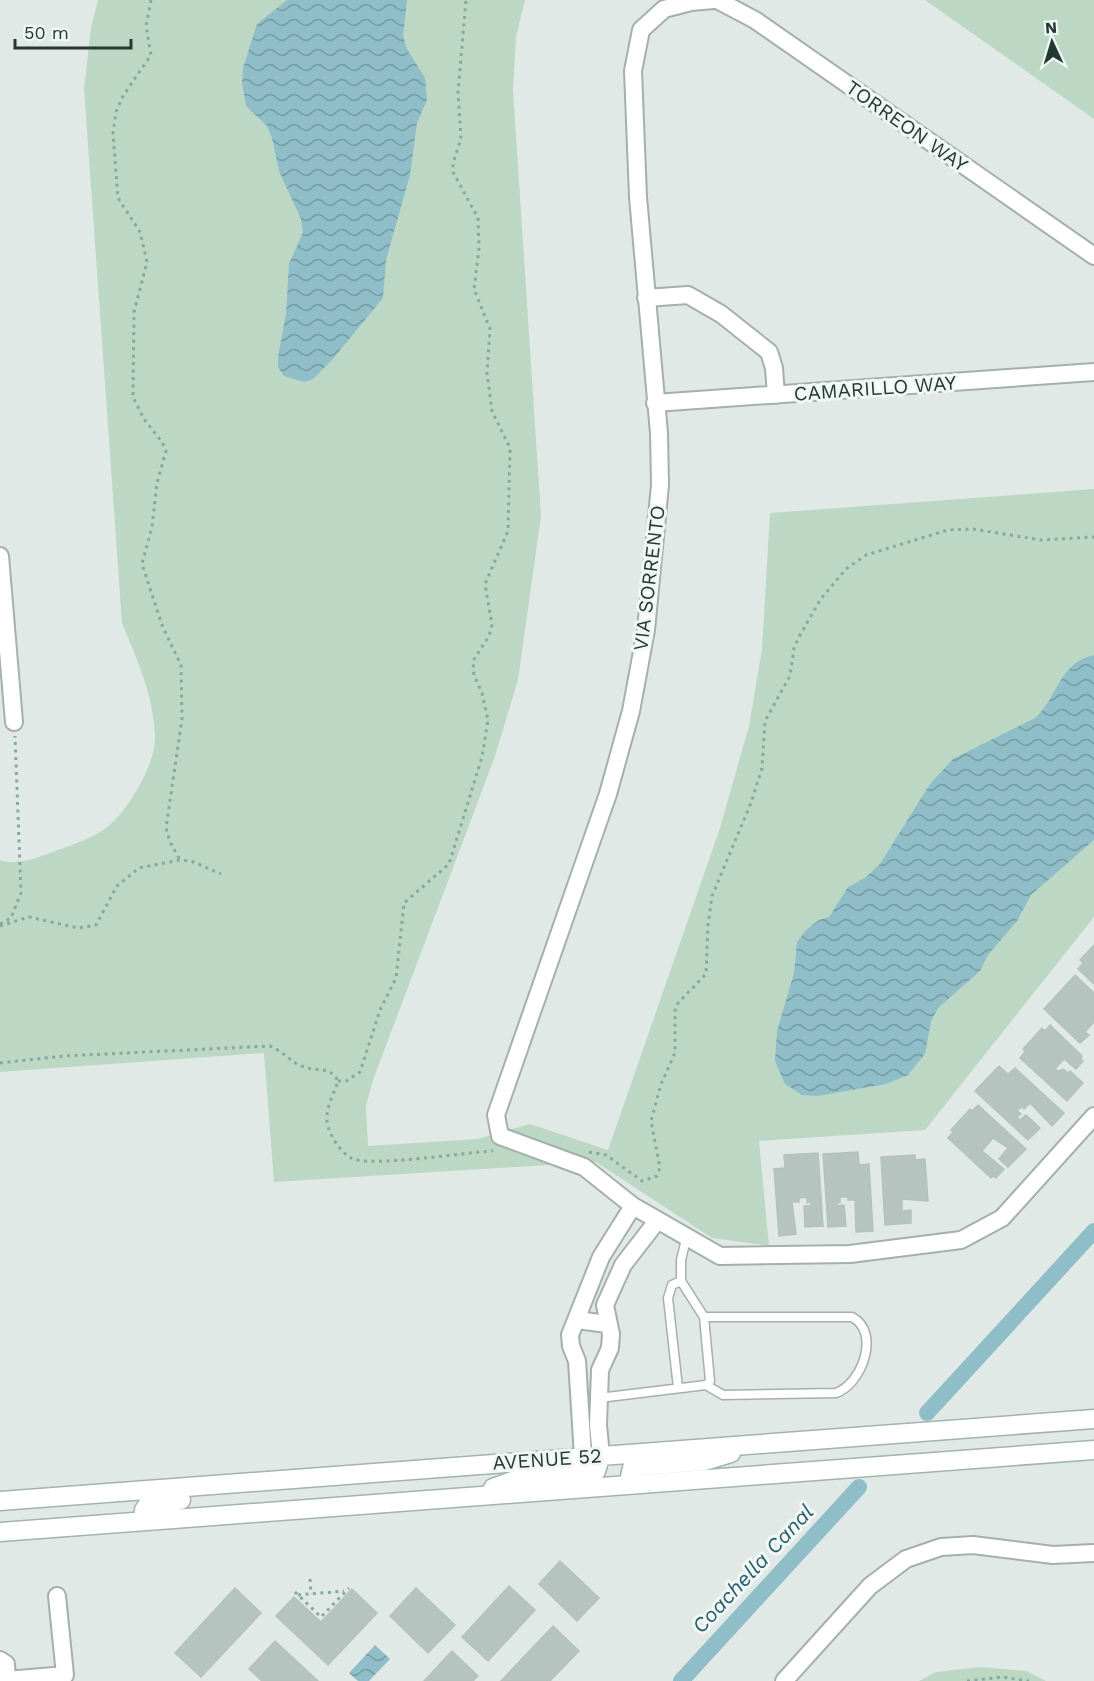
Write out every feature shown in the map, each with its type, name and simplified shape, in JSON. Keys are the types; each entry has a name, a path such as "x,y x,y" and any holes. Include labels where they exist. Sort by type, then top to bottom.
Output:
{"main road":[{"name":"AVENUE 52","path":"0,1501 1094,1419"},
{"path":"628,1485 632,1468 705,1461 768,1443"},
{"name":"AVENUE 52","path":"0,1532 468,1496 1094,1454"},
{"path":"468,1496 521,1478 596,1471 592,1456"},
{"path":"143,1521 144,1510 148,1504 234,1496 273,1481"}],"street":[{"name":"TORREON WAY","path":"664,9 691,2 716,0 754,20 1094,256"},
{"name":"VIA SORRENTO","path":"499,1143 496,1115 604,805 631,711 646,630 660,485 659,433 638,196 633,71 641,30 664,9"},
{"path":"646,298 688,296 721,314 769,352 774,368 776,394"},
{"name":"CAMARILLO WAY","path":"655,403 1094,372"},
{"path":"0,556 14,722"},
{"path":"499,1143 585,1167 633,1206 720,1256 850,1254 961,1240 1002,1218 1094,1116"},
{"path":"592,1456 577,1360 571,1346 570,1335 578,1320 601,1257 633,1206"},
{"path":"592,1456 600,1370 610,1348 605,1305 623,1265 657,1221"},
{"path":"578,1320 607,1324"},
{"path":"784,1681 870,1586 906,1559 941,1547 973,1545 1053,1555 1094,1553"},
{"path":"0,1660 6,1664 7,1680 65,1675 57,1596"}],"lane":[{"path":"687,1235 681,1260 681,1281 704,1317 711,1375 706,1385"},
{"path":"678,1388 668,1298 672,1284 681,1281"},
{"path":"599,1398 706,1385 723,1395 836,1393 850,1385 861,1370 866,1355 865,1329 861,1322 852,1317 704,1317"}],"path":[{"path":"151,0 146,26 152,56 131,83 116,112 114,144 118,198 137,226 147,262 134,312 134,398 144,419 162,442 166,451 157,483 152,527 142,564 162,625 181,665 182,720 166,828 170,842 180,860"},
{"path":"338,1081 346,1081 360,1072 377,1016 396,978 404,903 438,875 452,858 474,787 487,727 487,712 474,675 473,661 489,636 492,625 485,584 508,531 507,486 511,455 508,443 492,411 487,373 490,328 474,289 479,248 478,219 453,172 453,163 461,139 458,92 466,0"},
{"path":"579,1151 606,1155 642,1181 657,1176 660,1168 651,1120 661,1084 675,1053 675,1011 678,1003 706,974 712,896 747,813 762,768 765,721 785,688 798,637 820,600 846,569 866,555 948,531 973,529 1041,540 1094,537"},
{"path":"0,925 11,918 21,893 14,722"},
{"path":"0,925 29,917 78,928 96,926 109,899 127,875 150,864 180,860 191,861 221,874"},
{"path":"0,1064 64,1056 270,1046 283,1051 292,1061 306,1068 330,1071 338,1081"},
{"path":"338,1081 331,1096 327,1122 343,1152 352,1159 404,1160 499,1143"},
{"path":"310,1579 311,1594"},
{"path":"346,1592 321,1617 297,1593 311,1594 346,1592"},
{"path":"967,1681 1002,1677 1029,1681"}],"green space":[{"path":"98,0 525,0 516,37 513,90 541,516 518,680 494,759 373,1080 366,1106 368,1146 477,1139 530,1124 608,1150 720,828 749,726 762,649 770,513 1094,489 1094,917 925,1130 759,1141 769,1246 712,1238 596,1162 274,1182 264,1053 0,1072 0,860 16,862 33,859 78,843 104,829 121,814 135,794 147,770 155,737 148,693 122,623 84,89 91,28"},
{"path":"925,0 1094,0 1094,119"},
{"path":"980,1667 1026,1671 1046,1681 919,1681 936,1672"}],"water":[{"path":"287,0 407,0 403,36 407,49 425,78 427,100 417,123 410,175 386,260 383,298 332,360 313,379 305,382 284,376 278,367 286,314 289,264 303,232 301,219 279,171 267,126 246,106 242,83 243,68 257,24"},
{"path":"1094,655 1094,840 1031,895 1017,921 988,955 980,971 938,1008 931,1021 925,1054 908,1075 886,1084 817,1096 802,1095 785,1084 775,1061 777,1031 794,973 797,942 806,930 819,920 829,917 848,887 865,878 880,864 930,784 953,759 1035,718 1073,665"},
{"path":"375,1645 390,1659 369,1681 358,1681 349,1673"}],"building":[{"path":"1094,945 1094,984 1078,969 1083,963 1080,960"},
{"path":"1075,975 1094,993 1094,1022 1085,1032 1089,1035 1080,1043 1044,1009"},
{"path":"1050,1025 1082,1056 1083,1061 1076,1069 1064,1059 1055,1069 1058,1071 1063,1069 1068,1073 1070,1071 1083,1083 1067,1101 1020,1058 1025,1052 1023,1049 1042,1028 1045,1031"},
{"path":"999,1066 1008,1074 1015,1068 1064,1113 1052,1126 1030,1103 1024,1109 1021,1107 1017,1111 1021,1114 1017,1117 1020,1120 1026,1115 1040,1128 1028,1140 975,1091"},
{"path":"978,1105 1026,1149 1008,1167 999,1159 1008,1148 993,1138 982,1151 1004,1169 996,1178 993,1176 991,1178 948,1138 953,1132 951,1130 970,1109 972,1111"},
{"path":"858,1152 859,1165 869,1164 873,1231 856,1232 855,1200 848,1200 848,1197 840,1197 840,1203 837,1203 837,1206 844,1205 846,1226 828,1227 823,1154"},
{"path":"818,1153 823,1226 805,1227 804,1206 811,1206 811,1202 807,1203 807,1197 799,1198 799,1202 792,1202 796,1234 779,1236 774,1169 785,1168 784,1155"},
{"path":"915,1155 915,1160 925,1159 928,1201 902,1199 902,1211 911,1210 911,1223 885,1225 881,1157"},
{"path":"560,1561 599,1598 577,1621 539,1584"},
{"path":"509,1586 535,1610 488,1661 462,1637"},
{"path":"235,1588 261,1613 201,1677 175,1653"},
{"path":"416,1588 455,1625 428,1653 390,1616"},
{"path":"352,1589 377,1613 328,1665 276,1616 294,1597 321,1622"},
{"path":"553,1626 579,1651 550,1681 501,1681"},
{"path":"275,1641 318,1681 262,1681 249,1669"},
{"path":"452,1651 478,1676 473,1681 424,1681"}],"waterway":[{"name":"Coachella Canal","path":"927,1413 1094,1231"},
{"name":"Coachella Canal","path":"681,1681 859,1487"}]}
